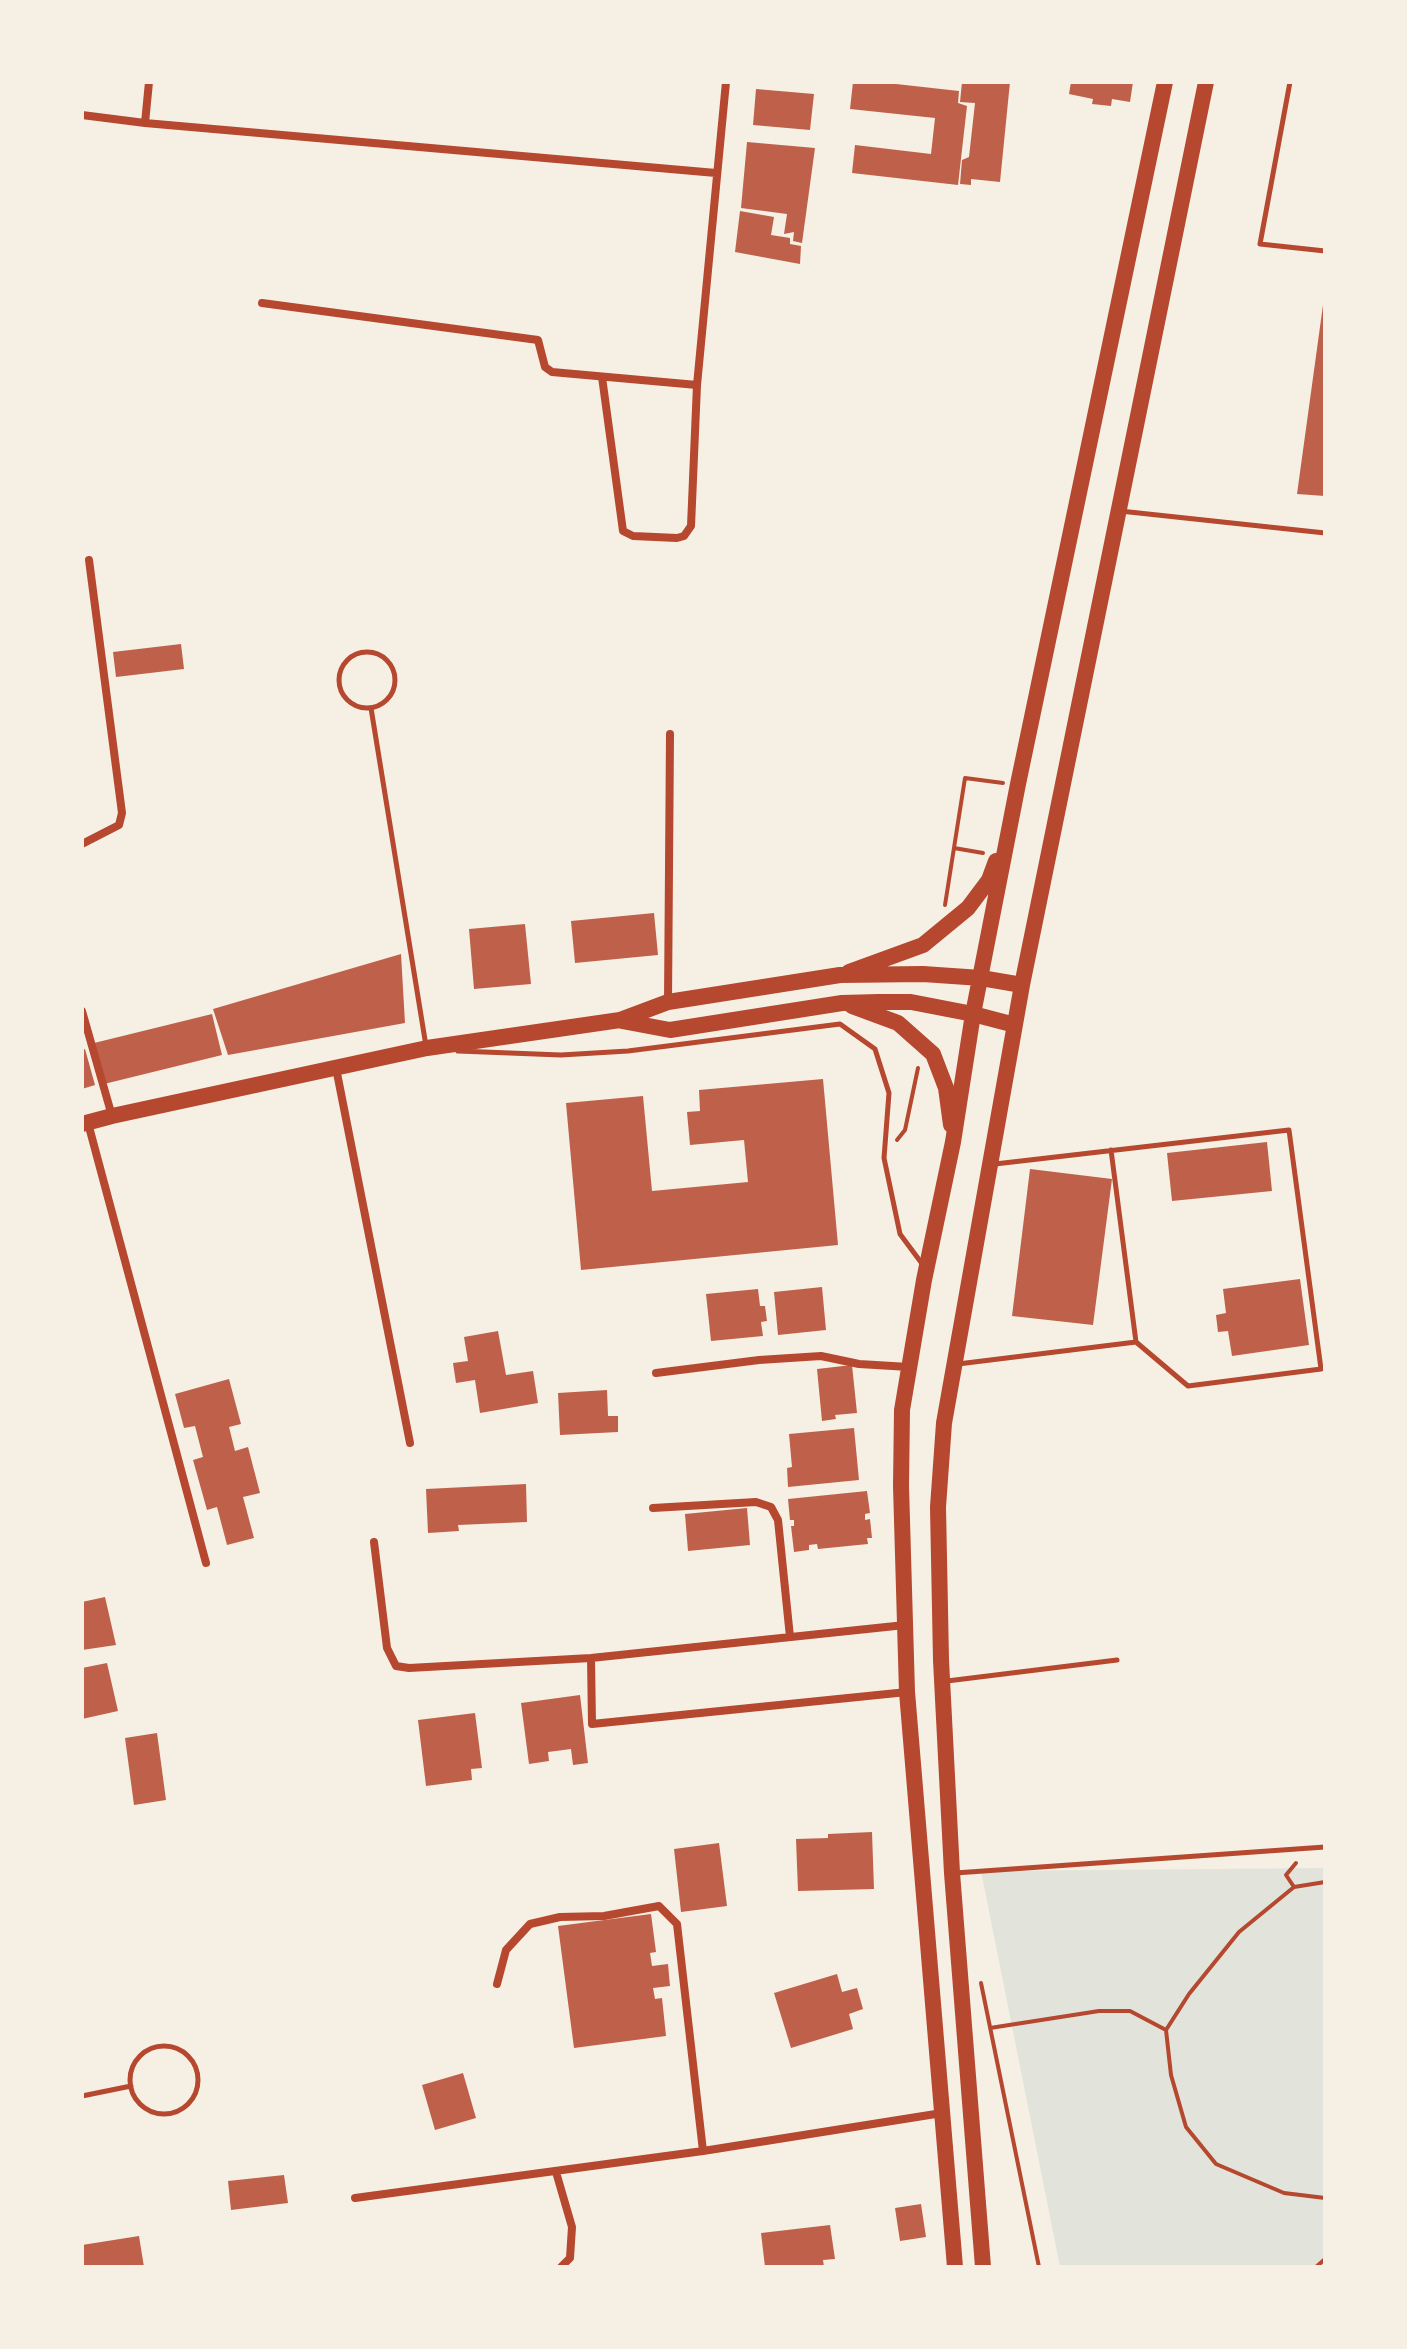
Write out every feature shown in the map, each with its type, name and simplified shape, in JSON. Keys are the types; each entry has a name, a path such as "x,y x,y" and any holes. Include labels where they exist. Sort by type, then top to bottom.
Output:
{"main road":[{"path":"955,2267 907,1692 902,1410 1018,784 1165,82"},
{"path":"983,2267 952,1873 942,1681 938,1507 944,1423 1022,985 1206,82"},
{"path":"840,975 923,945 968,908 989,880 1011,823"},
{"path":"85,1124 427,1048 620,1020 668,1002 840,975 923,974 981,978 1022,985"},
{"path":"620,1020 670,1030 842,1003 911,1002 1015,1025"},
{"path":"842,1003 898,1023 933,1054 946,1088 953,1142"}],"street":[{"path":"145,123 149,82"},
{"path":"602,377 623,531 633,536 677,538 689,531 697,385 726,82"},
{"path":"82,115 716,173"},
{"path":"262,303 538,340 548,371 697,385"},
{"path":"82,844 119,825 122,813 89,560"},
{"path":"668,1002 670,734"},
{"path":"82,1011 112,1116"},
{"path":"336,1068 410,1443"},
{"path":"85,1124 206,1563"},
{"path":"656,1373 821,1356 859,1364 909,1367"},
{"path":"653,1508 756,1502 771,1507 778,1520 790,1637"},
{"path":"374,1542 387,1648 396,1666 409,1668 591,1658 905,1625"},
{"path":"591,1658 592,1724 907,1692"},
{"path":"497,1984 506,1950 530,1924 560,1917 604,1916 659,1906 677,1924 703,2151"},
{"path":"355,2198 703,2151 943,2113"},
{"path":"556,2172 572,2227 570,2258 561,2267"}],"lane":[{"path":"1290,82 1260,244 1325,251"},
{"path":"1119,510 1325,533"},
{"path":"363,653 380,655 387,660 395,676 392,693 371,708 352,704 340,689 341,670 353,656 363,653"},
{"path":"371,708 427,1048 506,1054 628,1051 840,1024 875,1049 889,1093 884,1158 900,1234 926,1269"},
{"path":"990,1165 1111,1150 1289,1130 1321,1369 1188,1386 1136,1342 1111,1150"},
{"path":"954,1364 1136,1342"},
{"path":"942,1681 1117,1660"},
{"path":"952,1873 1325,1847"},
{"path":"159,2046 180,2050 195,2064 198,2075 194,2096 176,2111 164,2113 143,2106 131,2086 134,2065 148,2050 159,2046"},
{"path":"82,2096 131,2086"}],"path":[{"path":"954,848 965,778 1018,784"},
{"path":"905,1130 917,1075"},
{"path":"1294,1887 1286,1875 1308,1848"},
{"path":"1325,1882 1294,1887 1239,1932 1189,1994 1166,2030 1171,2075 1186,2127 1216,2164 1284,2193 1325,2198"},
{"path":"980,1983 1039,2267"},
{"path":"965,2032 1099,2011 1130,2011 1166,2030"},
{"path":"1316,2267 1325,2259"}],"shaded area":[{"path":"1325,1868 1325,2267 1060,2267 981,1871"}],"building":[{"path":"853,82 959,91 958,103 967,106 958,185 852,173 855,145 931,154 935,118 850,109"},
{"path":"962,82 1010,82 1000,182 971,179 971,185 960,184 962,160 969,157 975,103 960,102"},
{"path":"1071,82 1133,82 1130,102 1112,99 1111,106 1092,104 1093,99 1069,94"},
{"path":"756,89 814,94 810,130 753,125"},
{"path":"747,142 815,148 802,243 793,241 794,232 784,234 787,214 741,208"},
{"path":"740,211 774,217 771,235 790,238 790,244 801,246 800,264 735,252"},
{"path":"1325,305 1325,496 1297,494"},
{"path":"181,644 184,669 116,677 113,652"},
{"path":"654,913 658,955 575,963 571,921"},
{"path":"525,924 531,984 474,989 469,929"},
{"path":"401,954 405,1023 228,1055 213,1009"},
{"path":"212,1014 222,1055 100,1085 90,1044"},
{"path":"85,1049 95,1085 82,1089 82,1050"},
{"path":"823,1079 838,1245 581,1270 566,1103 643,1096 652,1191 748,1182 744,1140 690,1145 687,1112 700,1111 699,1090"},
{"path":"1267,1142 1272,1191 1172,1201 1167,1153"},
{"path":"1030,1169 1112,1179 1093,1325 1012,1316"},
{"path":"1300,1279 1309,1345 1232,1356 1228,1331 1218,1332 1216,1315 1226,1313 1223,1289"},
{"path":"822,1287 826,1330 778,1335 774,1292"},
{"path":"758,1289 760,1306 765,1306 767,1321 761,1322 763,1336 711,1341 706,1294"},
{"path":"498,1331 506,1375 533,1371 538,1403 480,1413 475,1380 456,1383 453,1363 468,1361 464,1337"},
{"path":"852,1365 857,1413 835,1415 836,1419 822,1421 817,1369"},
{"path":"229,1379 241,1424 229,1427 235,1451 248,1447 260,1493 243,1497 254,1538 227,1545 217,1507 207,1510 193,1460 203,1457 195,1426 184,1428 175,1394"},
{"path":"607,1390 608,1416 618,1416 618,1432 560,1435 558,1393"},
{"path":"854,1428 859,1480 788,1487 787,1468 792,1467 789,1434"},
{"path":"526,1484 527,1522 458,1525 459,1531 428,1533 426,1489"},
{"path":"867,1491 870,1513 865,1514 865,1520 870,1519 872,1538 867,1538 868,1544 818,1549 817,1544 809,1545 809,1550 794,1552 791,1526 794,1526 794,1520 790,1520 788,1499"},
{"path":"747,1508 750,1545 688,1551 685,1514"},
{"path":"105,1597 116,1645 82,1650 82,1602"},
{"path":"107,1663 118,1711 82,1719 82,1668"},
{"path":"580,1695 588,1763 573,1765 571,1749 548,1752 549,1761 529,1764 521,1703"},
{"path":"475,1713 482,1768 471,1769 472,1780 426,1786 418,1720"},
{"path":"157,1733 166,1800 134,1805 125,1738"},
{"path":"872,1832 874,1889 798,1891 796,1839"},
{"path":"719,1843 727,1906 681,1912 674,1849"},
{"path":"651,1914 656,1952 650,1953 652,1966 668,1964 670,1986 653,1988 655,1999 662,1998 666,2036 574,2048 558,1926"},
{"path":"837,1974 842,1992 857,1988 863,2009 849,2014 853,2029 791,2048 774,1993"},
{"path":"463,2073 476,2118 435,2130 422,2085"},
{"path":"284,2175 288,2203 231,2210 228,2181"},
{"path":"921,2204 926,2237 900,2241 895,2208"},
{"path":"830,2225 835,2259 823,2260 824,2267 765,2267 761,2233"},
{"path":"139,2236 144,2267 82,2267 82,2245"}]}
